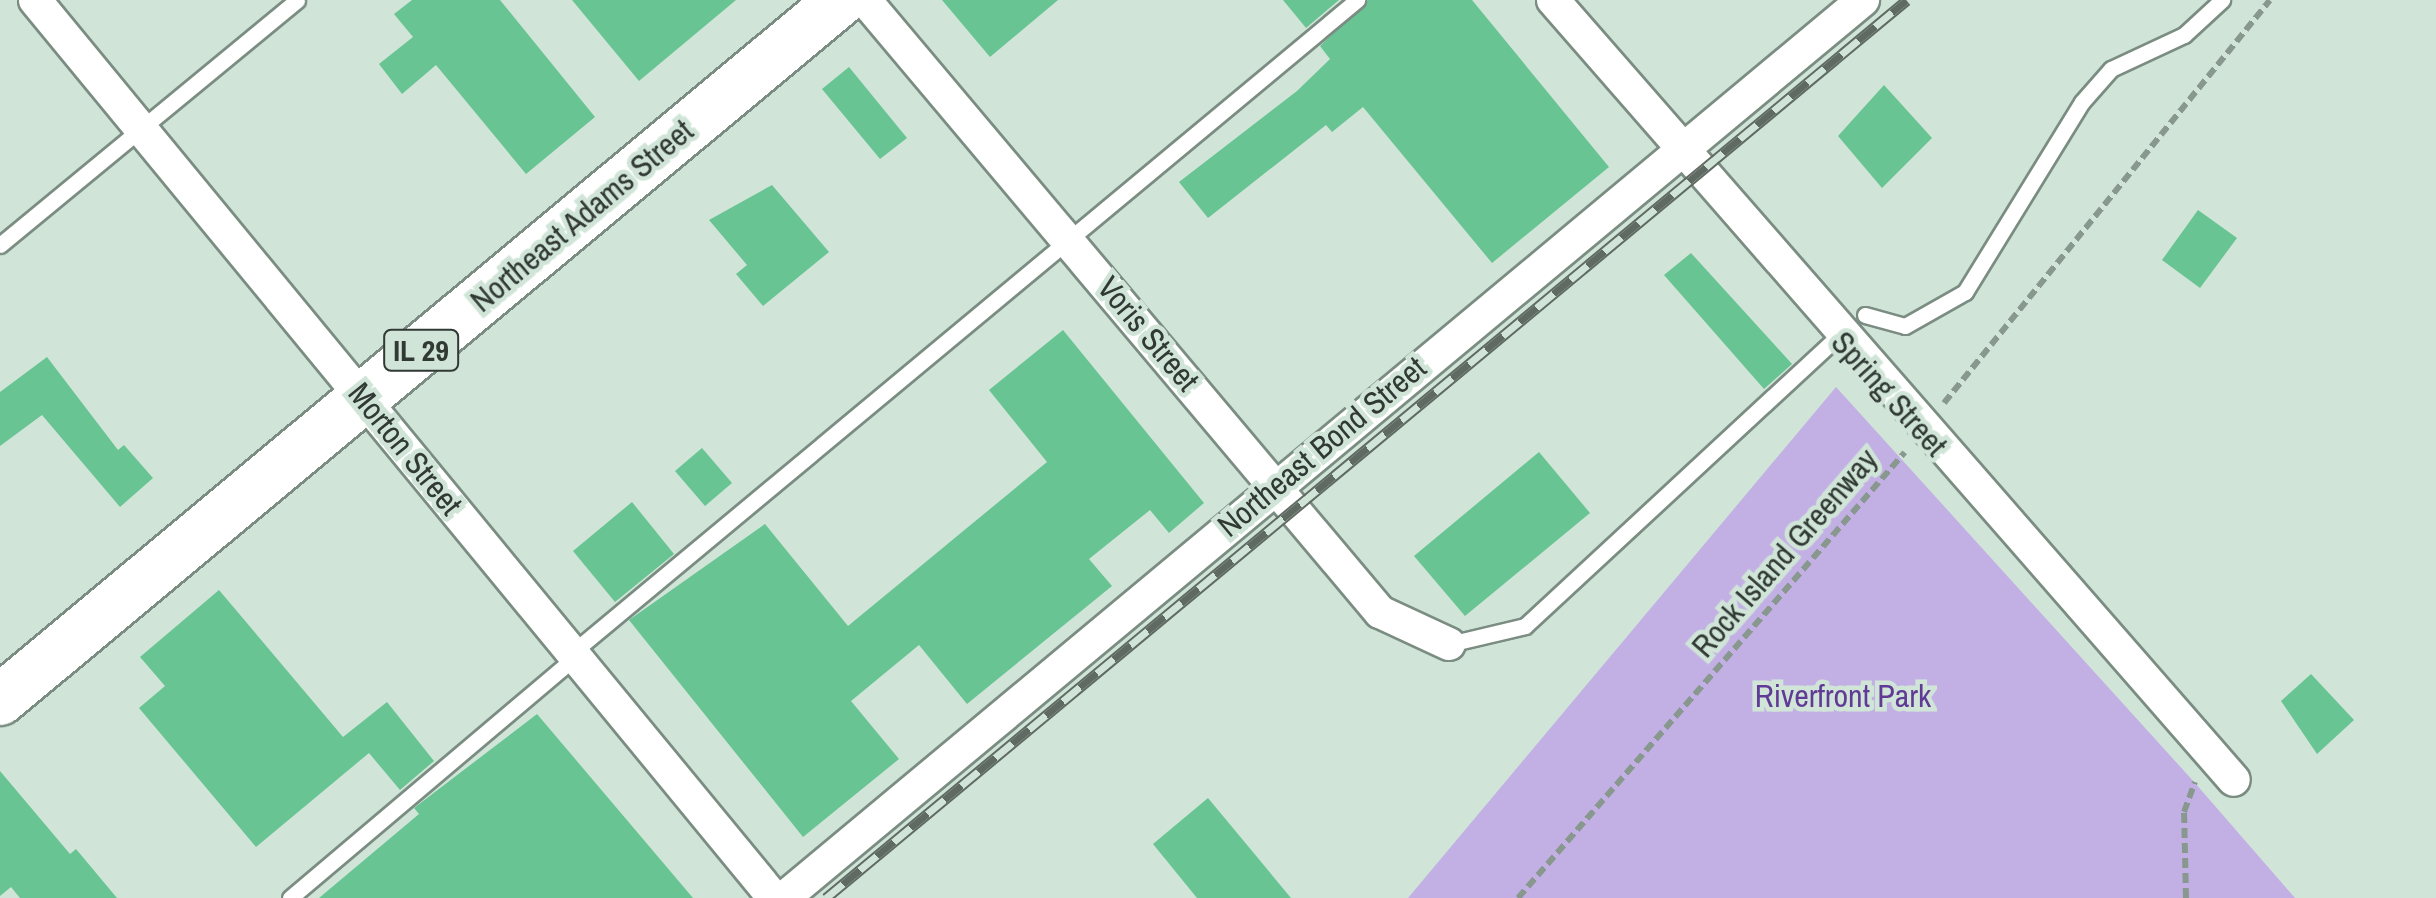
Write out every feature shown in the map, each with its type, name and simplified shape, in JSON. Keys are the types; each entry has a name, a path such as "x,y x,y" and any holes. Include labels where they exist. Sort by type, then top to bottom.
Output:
{"main road":[{"name":"Northeast Adams Street","path":"0,700 841,0"}],"street":[{"name":"Morton Street","path":"35,0 774,898"},
{"name":"Voris Street","path":"866,0 1380,612 1449,644"},
{"name":"Spring Street","path":"1553,0 1921,432 2234,780"},
{"name":"Northeast Bond Street","path":"784,898 1275,484 1864,0"}],"lane":[{"path":"0,245 297,0"},
{"path":"290,898 1065,236 1357,0"},
{"path":"1865,315 1904,326 1965,292 2082,102 2111,69 2184,35 2222,0"},
{"path":"1449,644 1525,626 1838,336"}],"path":[{"name":"Rock Island Greenway","path":"1518,898 1921,432 2270,0"},
{"path":"2186,898 2184,812 2211,756"}],"green space":[{"name":"Riverfront Park","path":"1836,387 2195,783 2295,898 1408,898"}],"building":[{"path":"412,0 500,0 595,117 526,174 436,65 402,94 379,64 413,37 394,14"},
{"path":"572,0 736,0 639,81"},
{"path":"942,0 1058,0 990,57"},
{"path":"1283,0 1339,0 1306,28"},
{"path":"1368,0 1472,0 1609,167 1492,263 1363,107 1332,132 1326,125 1208,218 1179,182 1297,91 1330,59 1320,46"},
{"path":"849,67 907,138 880,159 822,89"},
{"path":"1884,85 1932,138 1882,188 1838,136"},
{"path":"772,185 829,252 763,306 736,274 747,265 709,220"},
{"path":"2198,210 2237,238 2200,288 2162,260"},
{"path":"1691,253 1792,364 1764,389 1664,275"},
{"path":"1063,330 1204,503 1169,533 1150,510 1089,559 1112,586 967,704 919,645 851,701 899,759 803,837 629,620 765,524 848,626 1047,462 989,390"},
{"path":"47,357 118,450 124,445 153,478 120,507 42,415 0,446 0,392"},
{"path":"702,448 732,483 705,506 675,471"},
{"path":"1539,452 1590,513 1465,616 1414,556"},
{"path":"632,502 674,554 615,602 573,551"},
{"path":"219,590 343,737 387,702 434,761 400,790 369,753 256,847 139,708 165,686 140,657"},
{"path":"2311,674 2354,720 2317,754 2281,701"},
{"path":"537,714 693,898 319,898 419,814 414,808"},
{"path":"0,771 70,854 76,849 117,898 20,898 11,887 0,896"},
{"path":"1208,798 1291,898 1197,898 1153,844"}],"railway":[{"path":"826,898 1907,0"}]}
